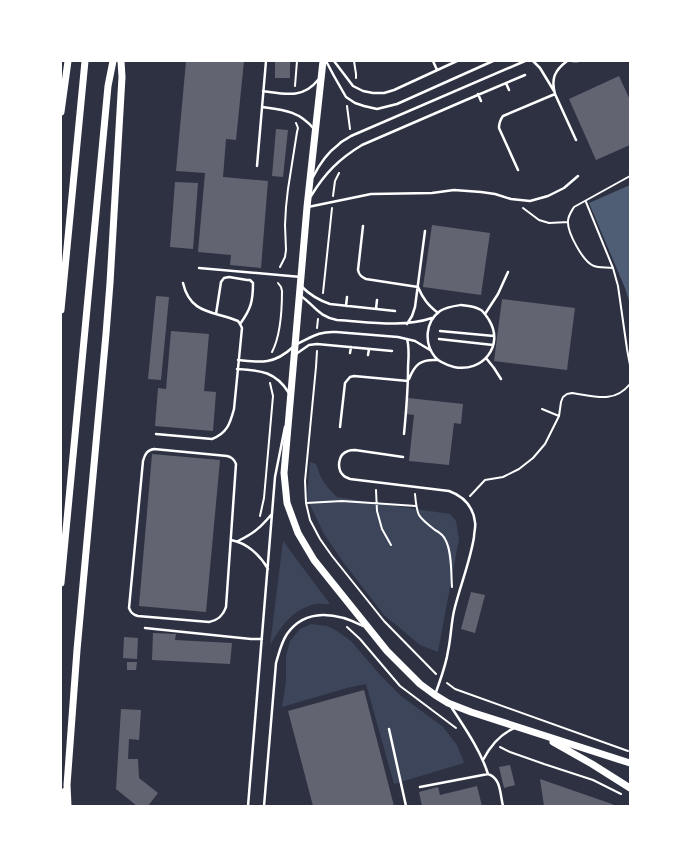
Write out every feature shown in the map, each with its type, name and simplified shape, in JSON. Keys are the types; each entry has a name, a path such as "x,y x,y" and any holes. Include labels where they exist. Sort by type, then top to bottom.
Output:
{"main road":[{"path":"61,112 68,61"},
{"path":"61,310 85,61"},
{"path":"61,583 108,86 113,61"},
{"path":"61,806 66,785 110,290 122,77 121,61"},
{"path":"325,61 322,74 307,204 284,473 287,504 298,533 314,560 387,651 420,684 435,695 448,703 471,712 630,763"},
{"path":"530,731 568,750 630,788"},
{"path":"66,785 68,806"}],"lane":[{"path":"257,166 266,61"},
{"path":"325,61 346,97 355,103 376,109 397,104 493,61"},
{"path":"334,61 354,86 363,91 373,93 384,93 394,90 457,61"},
{"path":"433,61 437,70"},
{"path":"310,183 317,169 327,156 338,144 351,136 525,61"},
{"path":"533,61 540,68 555,94 576,140"},
{"path":"555,94 553,80 558,69 566,61"},
{"path":"573,61 578,61"},
{"path":"264,91 288,95 303,92 311,88 322,74"},
{"path":"307,204 319,182 334,165 352,151 373,140 525,75"},
{"path":"506,83 508,90"},
{"path":"478,94 481,101"},
{"path":"518,170 499,128 500,119 503,116 555,94"},
{"path":"262,107 287,110 302,117 315,131"},
{"path":"307,204 371,194 432,193 454,190 495,194 511,199 530,201 548,196 564,188 578,176"},
{"path":"363,226 358,270 360,276 366,279 418,287"},
{"path":"407,324 412,316 418,287 425,231"},
{"path":"199,268 301,277"},
{"path":"485,314 498,294 508,272"},
{"path":"216,314 221,282 224,278 229,277 250,280 253,285 251,306 240,324"},
{"path":"156,434 212,439 225,432 229,426 234,409 242,328 238,321 202,310 195,305 185,292 183,283"},
{"path":"300,285 314,297 330,304 395,311"},
{"path":"418,287 425,302 438,313"},
{"path":"300,295 324,316 330,319 407,324 433,318"},
{"path":"346,306 347,297"},
{"path":"376,309 377,300"},
{"path":"408,381 415,367 421,362 429,359 437,360 446,365 466,368 476,365 486,358 491,352 494,336 490,321 481,310 472,306 450,306 438,313 433,318 428,328 427,340 430,351"},
{"path":"238,360 258,362 270,361 279,358 295,345 316,334 329,331 398,337 415,341 430,351 437,360"},
{"path":"440,331 494,336"},
{"path":"404,434 409,352 407,339"},
{"path":"439,340 493,345"},
{"path":"294,355 309,345 317,344 392,351"},
{"path":"350,353 351,347"},
{"path":"368,355 369,349"},
{"path":"486,358 501,379"},
{"path":"238,368 268,373 281,382 291,395"},
{"path":"340,427 345,383 350,377 354,376 408,381"},
{"path":"248,806 275,477 289,410"},
{"path":"154,449 227,456 234,460 236,464 231,540 226,607 220,618 209,622 138,616 131,612 129,608 143,462 146,453 149,450 154,449"},
{"path":"403,457 354,450 347,451 341,456 339,470 343,476 350,479 449,490 465,500 474,515 475,524 472,546 454,611 448,652 435,695"},
{"path":"238,542 253,533 272,514"},
{"path":"231,540 238,542 257,554 268,569"},
{"path":"264,806 276,663 280,648 287,634 298,623 311,616 327,614 341,617 369,629"},
{"path":"145,628 262,639"},
{"path":"448,703 470,736 483,760 488,774"},
{"path":"483,760 493,744 516,726"},
{"path":"389,729 406,806"},
{"path":"420,787 488,774 498,782 503,806"}],"path":[{"path":"294,94 297,61"},
{"path":"270,361 271,354 278,339 279,331 282,291 281,287 276,281 286,250 286,207 297,132 297,124 292,117 293,113"},
{"path":"613,268 594,266 587,261 581,254 569,230 568,222 574,207 586,202 630,176"},
{"path":"511,199 514,203 539,220 549,224 568,222"},
{"path":"586,202 613,268 618,286 630,365"},
{"path":"253,533 261,513 264,498 273,396 268,373"},
{"path":"465,500 485,480 503,477 519,469 534,458 545,444 559,416 563,397 567,394 572,393 608,397 617,395 626,389 630,384"},
{"path":"542,408 559,416"},
{"path":"375,482 377,511 382,529 391,545"},
{"path":"414,486 416,511 420,518 445,539 449,548 453,590"},
{"path":"306,504 342,501 416,506"},
{"path":"346,627 360,639 400,686 458,730 470,736"},
{"path":"493,744 510,752 593,780 624,796"}],"shaded area":[{"path":"630,185 630,304 625,288 589,203"},
{"path":"310,462 316,464 324,482 337,497 450,514 456,521 459,539 438,652 420,645 384,615 343,562 324,534 307,499"},
{"path":"283,541 330,604 314,604 298,611 287,620 270,645"},
{"path":"311,624 327,626 351,641 381,676 401,696 442,726 457,745 464,763 394,784 366,684 282,707 286,681 286,656 290,641 300,629"}],"building":[{"path":"186,61 244,61 236,140 226,139 223,177 268,181 261,268 230,265 231,255 198,252 205,173 176,171"},
{"path":"275,61 290,61 290,78 275,78"},
{"path":"619,76 630,100 630,145 596,160 569,99"},
{"path":"276,129 288,130 283,177 272,176"},
{"path":"175,182 198,183 193,249 170,247"},
{"path":"432,225 490,233 481,295 423,287"},
{"path":"156,296 169,297 161,380 148,379"},
{"path":"502,299 575,308 567,370 494,361"},
{"path":"171,331 209,334 204,391 216,392 213,431 155,426 158,388 166,389"},
{"path":"408,398 463,404 461,424 454,423 449,465 409,461 414,415 406,414"},
{"path":"152,454 220,460 206,612 139,606"},
{"path":"471,592 485,595 475,633 461,629"},
{"path":"153,633 176,634 175,640 232,643 230,664 152,660"},
{"path":"124,637 138,638 137,659 123,658"},
{"path":"127,662 137,662 136,670 127,670"},
{"path":"364,690 394,806 313,806 288,711"},
{"path":"121,709 141,710 139,740 129,739 128,759 138,759 139,778 158,793 148,806 137,806 116,789"},
{"path":"510,765 515,785 504,788 499,767"},
{"path":"540,779 612,804 615,806 544,806"},
{"path":"477,786 482,806 422,806 419,792 438,787 440,795"}]}
